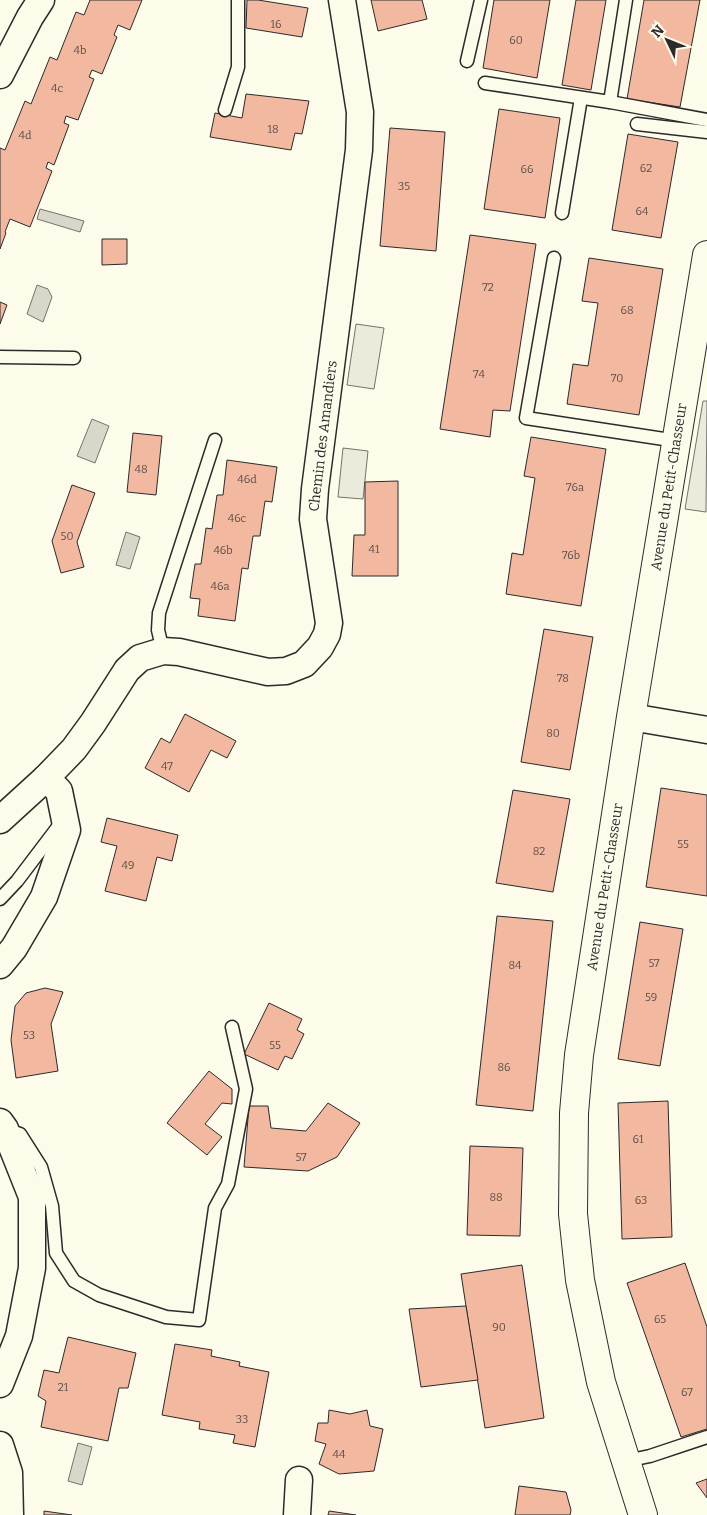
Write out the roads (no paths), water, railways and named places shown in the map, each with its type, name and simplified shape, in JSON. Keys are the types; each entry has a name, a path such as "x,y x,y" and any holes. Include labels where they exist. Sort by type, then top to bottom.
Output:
{"street":[{"path":"0,76 30,17 41,0"},
{"name":"Chemin des Amandiers","path":"0,820 46,778 74,749 93,723 126,670 140,658 163,651 179,652 268,672 286,671 304,664 320,647 327,634 329,623 313,519 315,489 359,150 360,112 342,0"},
{"name":"Avenue du Petit-Chasseur","path":"643,1515 601,1382 580,1280 573,1214 574,1113 579,1055 630,717 707,255"},
{"path":"630,717 707,730"},
{"path":"0,966 14,948 44,897 67,830 59,791 46,778"},
{"path":"0,1384 19,1336 32,1268 32,1197 3,1126"},
{"path":"0,1445 10,1473 10,1515"},
{"path":"297,1515 299,1480"}],"lane":[{"path":"225,110 238,67 238,0"},
{"path":"467,61 481,0"},
{"path":"610,102 626,0"},
{"path":"485,83 610,102 707,120"},
{"path":"562,213 580,98"},
{"path":"637,124 707,132"},
{"path":"554,258 526,418 677,441"},
{"path":"0,357 74,358"},
{"path":"163,651 158,630 159,614 215,440"},
{"path":"0,899 17,881 65,817"},
{"path":"3,1126 20,1134 41,1167 52,1206 56,1252 74,1281 99,1295 166,1317 199,1320 215,1208 228,1184 246,1089 232,1027"},
{"path":"626,1461 650,1456 707,1437"}]}
